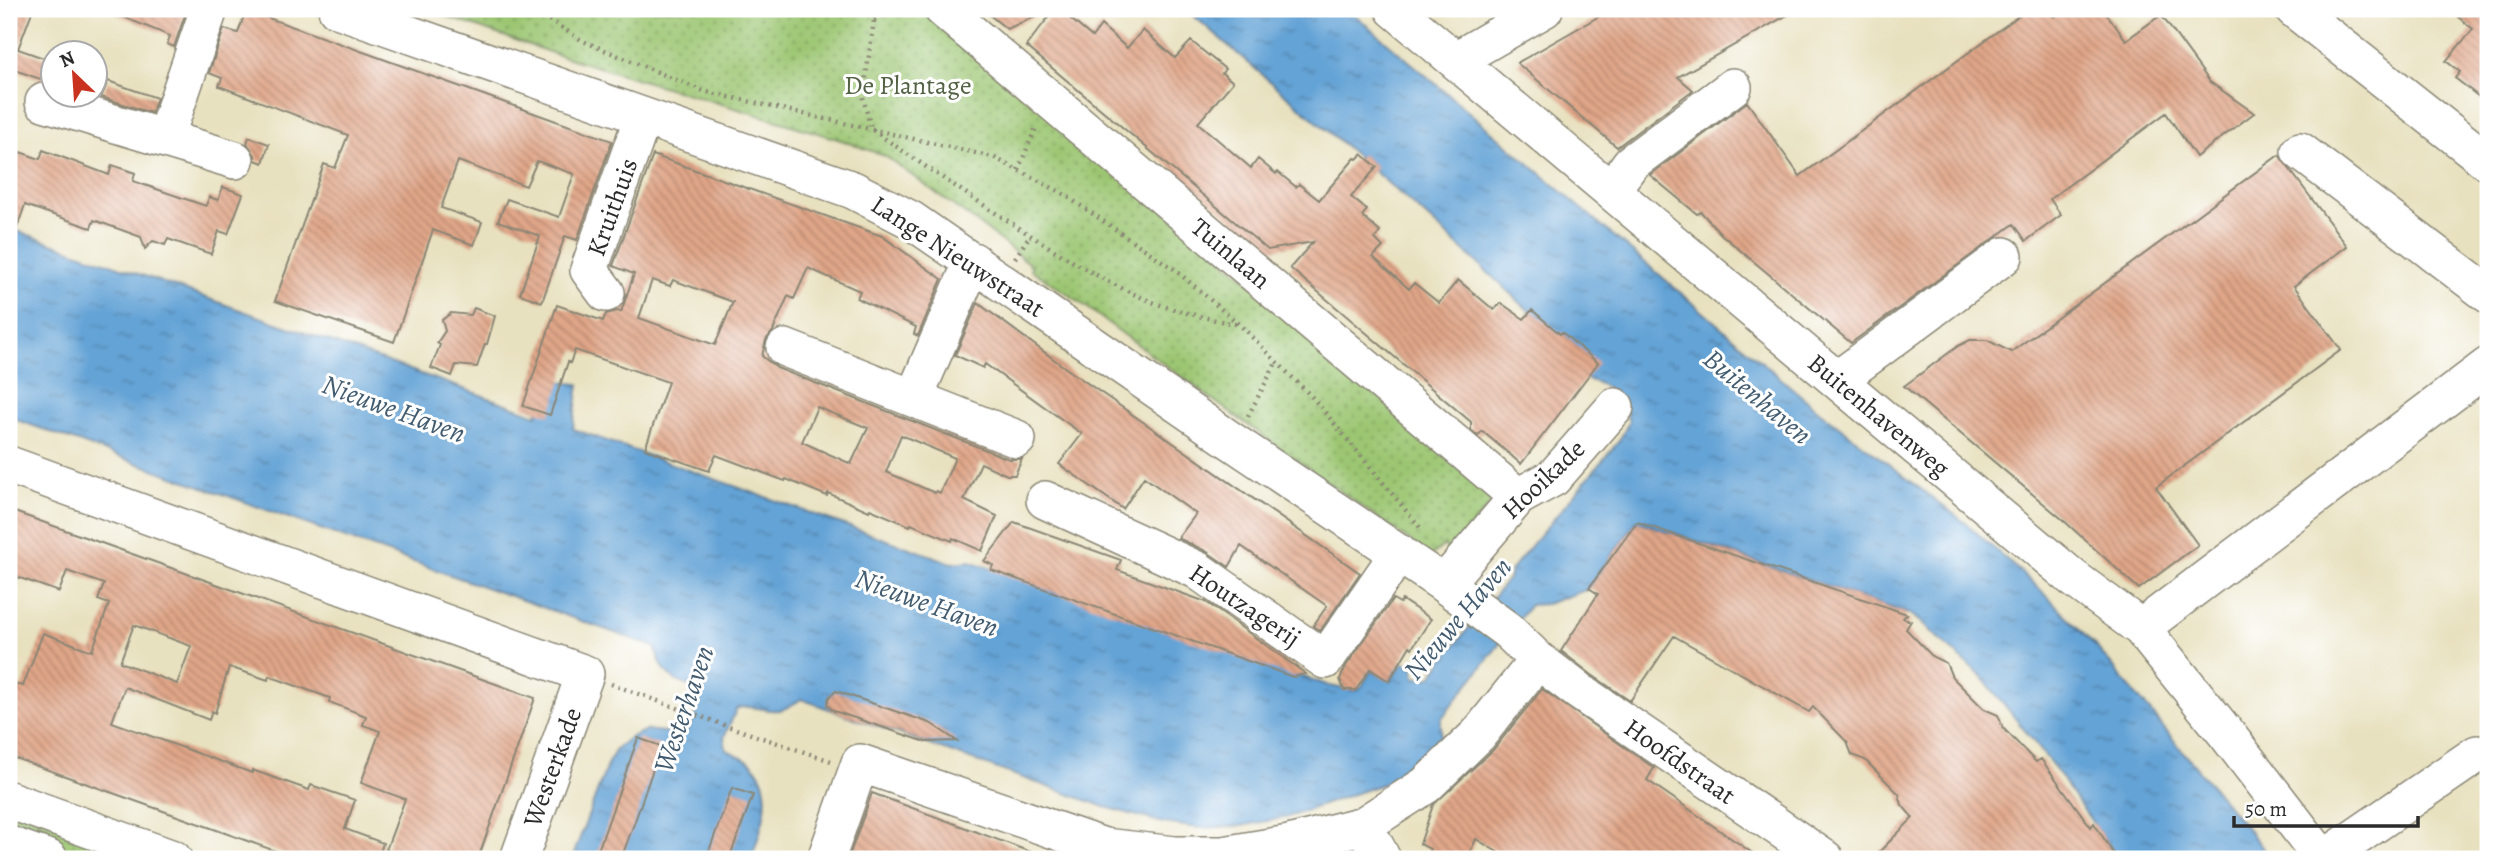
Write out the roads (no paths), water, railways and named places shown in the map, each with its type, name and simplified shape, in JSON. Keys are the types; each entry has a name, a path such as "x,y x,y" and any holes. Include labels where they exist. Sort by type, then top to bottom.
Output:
{"street":[{"path":"165,138 209,9"},
{"name":"Lange Nieuwstraat","path":"337,9 853,190 911,220 1230,440 1412,545 1444,584"},
{"name":"Tuinlaan","path":"943,9 1518,497"},
{"name":"Buitenhavenweg","path":"1394,9 2073,578 2141,628 2324,859"},
{"path":"1456,60 1544,9"},
{"path":"2294,9 2488,162"},
{"path":"1611,190 1631,163 1733,87"},
{"path":"64,108 235,160"},
{"name":"Kruithuis","path":"606,293 589,270 643,117"},
{"path":"2300,151 2488,294"},
{"path":"1837,380 2004,256"},
{"path":"914,398 973,261"},
{"path":"785,348 1017,439"},
{"path":"2141,628 2488,366"},
{"name":"Hooikade","path":"1444,584 1518,497 1553,478 1615,407"},
{"name":"Westerkade","path":"9,465 586,674 519,859"},
{"name":"Houtzagerij","path":"1045,500 1197,570 1325,660 1412,545"},
{"name":"Hoofdstraat","path":"1444,584 1507,630 1538,660 1580,692 1825,859"},
{"path":"826,859 859,766 1104,847 1175,857 1223,855 1289,844 1364,825 1426,785 1478,735 1538,660"},
{"path":"2324,859 2477,754"},
{"path":"9,800 173,859"},
{"path":"1364,825 1382,859"},
{"path":"9,845 49,859"}],"water":[{"path":"1186,9 1348,9 1819,411 1968,525 2045,594 2099,650 2272,859 2118,859 2050,762 1982,677 1912,615 1637,521 1586,590 1546,604 1530,605 1441,719 1441,740 1388,782 1288,817 1241,826 1199,828 1163,823 1105,807 801,699 791,706 775,710 737,708 724,737 726,749 750,762 759,772 764,784 766,796 763,822 751,859 572,859 608,763 617,748 629,738 646,730 683,734 697,712 698,693 667,673 655,647 9,417 9,228 537,415 546,380 579,384 573,429 952,563 970,561 1330,686 1355,691 1361,687 1371,670 1390,681 1403,662 1414,668 1415,678 1431,677 1510,576 1510,571 1619,441 1629,422 1614,394 1602,385 1586,379 1575,358 1555,335 1392,187"}],"park label":[{"name":"De Plantage","path":"908,85"}],"water label":[{"name":"Buitenhaven","path":"1758,396"},
{"name":"Nieuwe Haven","path":"394,408"},
{"name":"Nieuwe Haven","path":"927,602"},
{"name":"Nieuwe Haven","path":"1457,618"},
{"name":"Westerhaven","path":"683,709"}]}
